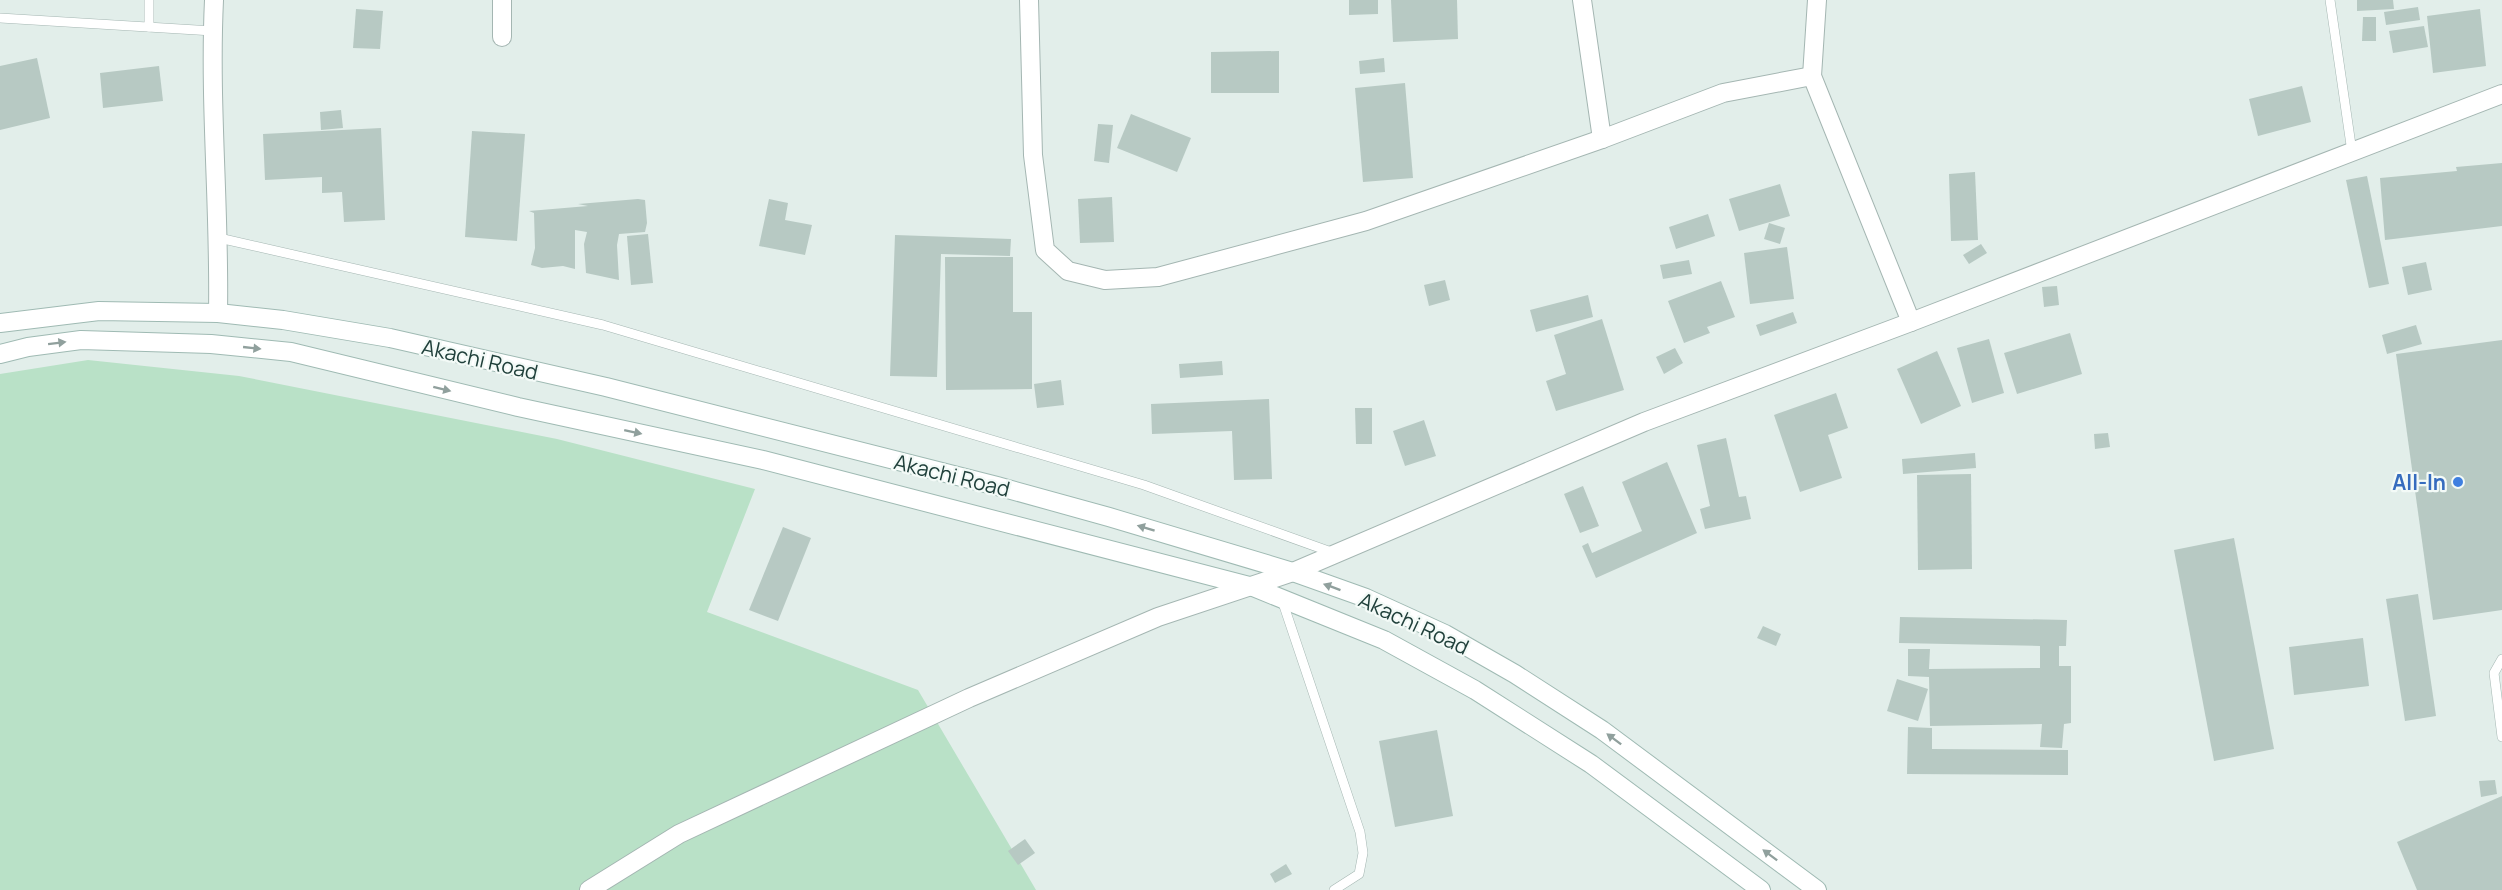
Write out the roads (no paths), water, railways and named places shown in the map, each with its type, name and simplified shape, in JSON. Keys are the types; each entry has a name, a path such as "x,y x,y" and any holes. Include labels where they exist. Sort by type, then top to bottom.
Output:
{"street":[{"path":"214,0 214,141 219,238 218,314"},
{"path":"502,0 502,37"},
{"path":"1029,0 1032,155 1045,250 1068,271 1105,280 1158,277 1366,221 1602,139 1723,93 1812,76"},
{"path":"1582,0 1602,139"},
{"path":"1817,0 1812,76 1911,322"},
{"path":"589,890 679,834 969,698 1158,617 1293,573 1334,553 1644,422 1911,322 2502,94"},
{"name":"Akachi Road","path":"0,323 99,311 218,314 283,320 390,338 606,387 1109,517 1293,573 1366,598 1445,634 1515,675 1602,730 1817,890"},
{"name":"Akachi Road","path":"0,354 28,347 81,340 211,344 291,352 518,407 763,460 1253,587 1384,640 1475,690 1591,764 1761,890"}],"lane":[{"path":"149,0 149,27"},
{"path":"2330,0 2352,152"},
{"path":"0,18 213,31"},
{"path":"219,238 603,325 1144,485 1334,553"},
{"path":"1281,597 1360,832 1363,853 1359,874 1334,890"},
{"path":"2502,659 2494,673 2502,736"}],"place":[{"name":"All-In","path":"2458,482"}]}
